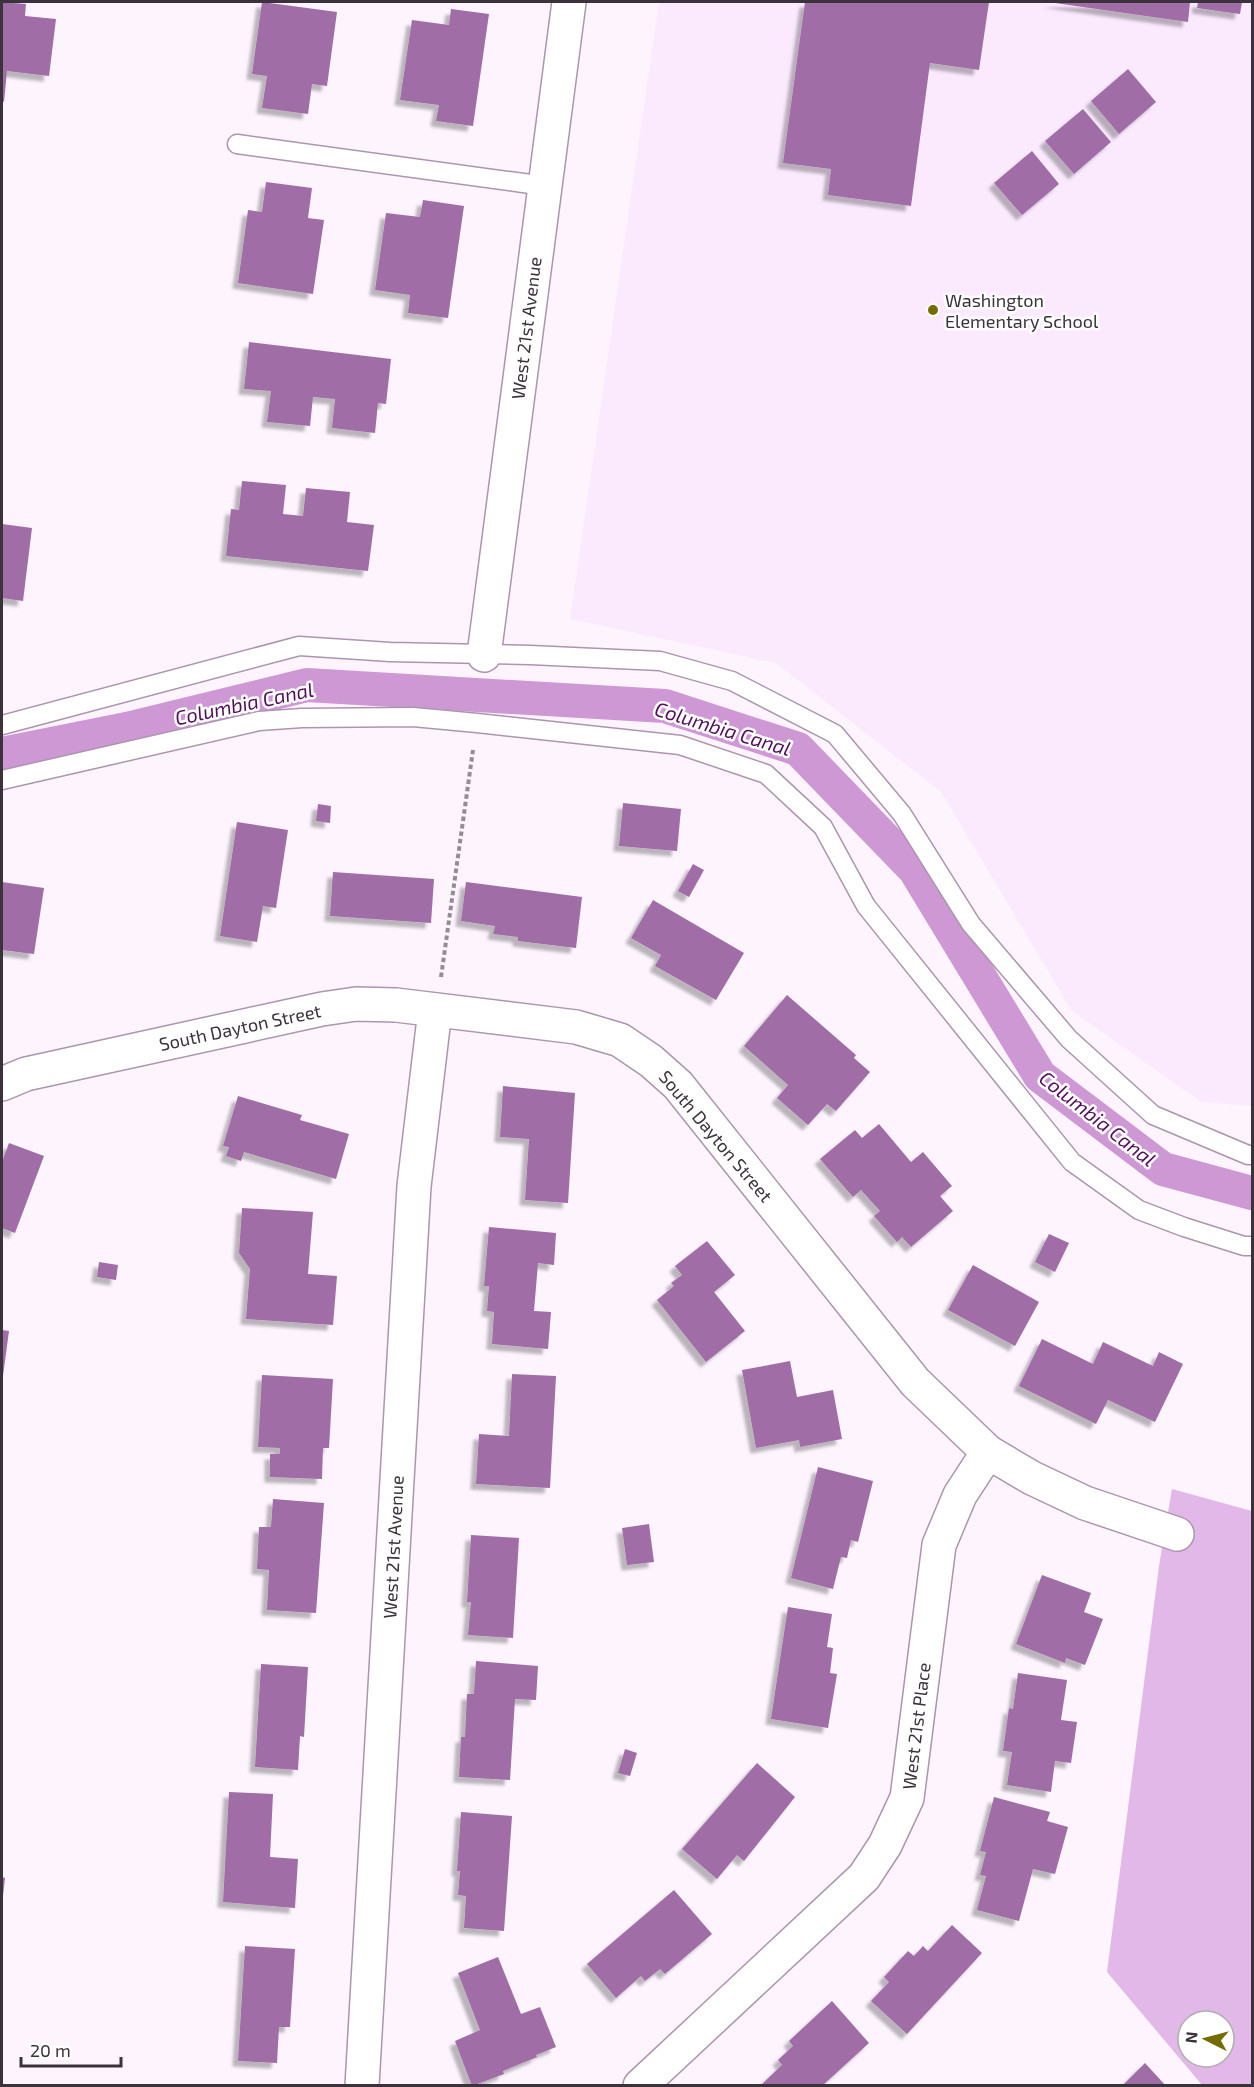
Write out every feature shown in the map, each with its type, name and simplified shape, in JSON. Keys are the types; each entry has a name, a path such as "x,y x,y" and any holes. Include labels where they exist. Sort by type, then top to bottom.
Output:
{"street":[{"name":"West 21st Avenue","path":"484,654 569,2"},
{"name":"South Dayton Street","path":"2,1084 26,1074 322,1009 356,1004 396,1005 576,1027 620,1040 651,1061 678,1085 915,1382 988,1452 1032,1478 1085,1503 1177,1534"},
{"name":"West 21st Avenue","path":"362,2085 414,1186 435,1010"},
{"name":"West 21st Place","path":"640,2085 864,1877 885,1845 907,1798 939,1545 960,1495 988,1452"}],"lane":[{"path":"237,144 545,186"},
{"path":"2,725 298,646 390,652 660,661 732,681 836,734 902,814 971,924 1069,1039 1152,1116 1252,1155"},
{"path":"2,780 259,721 302,718 413,717 680,745 766,774 824,826 866,906 1072,1162 1139,1210 1184,1227 1244,1246 1252,1246"}],"path":[{"path":"435,1010 477,723"}],"shaded area":[{"name":"Washington Elementary School","path":"659,2 1252,2 1252,1106 1201,1102 1072,1011 941,792 776,663 570,619"},
{"path":"1172,1489 1252,1511 1252,2085 1202,2085 1189,2069 1236,2069 1236,2009 1176,2009 1176,2054 1107,1972 1159,1566"}],"building":[{"path":"2,2 26,4 25,16 56,19 49,76 7,71 4,102 2,101"},
{"path":"262,2 337,12 327,86 312,84 308,114 262,108 267,76 252,74"},
{"path":"805,2 989,2 979,70 930,63 911,206 828,195 831,169 783,163"},
{"path":"1048,2 1190,2 1188,22"},
{"path":"1198,2 1242,2 1240,14 1197,8"},
{"path":"451,9 489,14 473,126 436,121 439,105 400,100 412,20 449,25"},
{"path":"1128,69 1156,102 1119,134 1091,101"},
{"path":"1083,109 1111,142 1074,174 1045,141"},
{"path":"1032,151 1059,184 1022,215 994,183"},
{"path":"266,182 312,188 308,218 324,220 313,294 238,283 248,210 262,212"},
{"path":"423,200 464,206 448,318 408,313 410,295 375,290 386,213 420,217"},
{"path":"249,342 391,359 386,404 378,403 375,433 332,428 335,399 313,397 310,426 267,422 271,391 244,389"},
{"path":"242,481 286,485 283,514 303,516 306,488 350,492 347,522 374,525 368,571 226,556 231,509 239,510"},
{"path":"2,524 32,528 23,601 2,598"},
{"path":"623,803 681,809 677,851 619,846"},
{"path":"318,804 331,806 330,823 316,821"},
{"path":"237,822 288,830 276,908 263,906 257,942 220,936"},
{"path":"693,864 704,870 689,897 678,891"},
{"path":"333,872 434,879 431,923 330,916"},
{"path":"2,882 44,888 34,954 2,950"},
{"path":"466,882 582,897 576,948 518,941 518,937 493,934 495,926 461,921"},
{"path":"653,900 744,953 716,1000 655,966 661,955 631,938"},
{"path":"787,995 856,1055 854,1058 870,1072 836,1111 827,1104 808,1125 777,1098 788,1085 744,1046"},
{"path":"503,1086 575,1093 568,1203 525,1200 529,1139 500,1137"},
{"path":"238,1096 302,1115 300,1120 349,1134 336,1179 244,1152 241,1161 226,1156 229,1147 223,1146"},
{"path":"879,1124 911,1162 923,1152 952,1186 940,1196 953,1211 911,1247 902,1237 897,1242 874,1216 880,1211 861,1190 853,1197 820,1159 855,1130 862,1138"},
{"path":"9,1143 44,1156 15,1233 2,1228 2,1162"},
{"path":"242,1208 313,1212 308,1274 337,1276 333,1325 246,1319 250,1269 239,1253"},
{"path":"489,1227 556,1233 554,1265 538,1263 534,1311 551,1312 548,1349 492,1344 494,1312 487,1311 489,1286 484,1286"},
{"path":"1049,1234 1069,1243 1055,1272 1035,1262"},
{"path":"707,1241 735,1275 714,1292 745,1331 706,1362 657,1300 674,1286 671,1283 682,1275 675,1266"},
{"path":"99,1262 118,1265 116,1280 97,1277"},
{"path":"973,1265 1039,1302 1015,1346 948,1310"},
{"path":"2,1330 9,1331 3,1376 2,1376"},
{"path":"1042,1339 1093,1364 1103,1342 1153,1366 1159,1352 1183,1364 1155,1422 1108,1400 1096,1424 1019,1386"},
{"path":"790,1361 797,1397 833,1390 842,1439 800,1447 799,1440 756,1448 742,1370"},
{"path":"512,1374 556,1376 550,1488 476,1484 479,1434 509,1436"},
{"path":"262,1375 333,1379 329,1448 323,1448 322,1479 270,1477 270,1454 280,1454 280,1448 258,1447"},
{"path":"818,1467 873,1481 858,1542 851,1540 847,1558 841,1557 833,1589 791,1578"},
{"path":"273,1499 324,1503 316,1613 267,1610 269,1570 257,1569 259,1527 271,1527"},
{"path":"649,1524 654,1562 627,1565 622,1528"},
{"path":"471,1535 519,1538 513,1638 468,1635 471,1602 467,1602"},
{"path":"1042,1575 1091,1593 1084,1612 1103,1619 1085,1665 1066,1658 1065,1663 1016,1644"},
{"path":"788,1607 832,1614 827,1647 833,1648 830,1673 837,1674 828,1728 771,1719"},
{"path":"476,1661 538,1666 536,1700 515,1699 510,1780 459,1777 461,1737 465,1737 467,1694 474,1694"},
{"path":"261,1664 308,1667 304,1737 300,1736 298,1770 255,1767"},
{"path":"1018,1673 1067,1680 1061,1720 1077,1722 1071,1763 1055,1761 1051,1792 1007,1785 1012,1752 1003,1751 1009,1708 1013,1709"},
{"path":"625,1749 637,1753 630,1776 618,1773"},
{"path":"757,1763 795,1797 744,1861 737,1855 717,1879 682,1849"},
{"path":"229,1792 273,1794 270,1857 298,1859 295,1908 223,1902"},
{"path":"994,1797 1050,1812 1047,1821 1068,1827 1055,1874 1033,1869 1019,1921 977,1910 986,1876 980,1875 986,1852 980,1851"},
{"path":"461,1812 512,1816 504,1931 464,1928 466,1896 458,1895 460,1871 457,1871"},
{"path":"2,1877 5,1878 3,1896 2,1896"},
{"path":"674,1890 712,1934 665,1974 660,1969 645,1981 641,1976 616,1998 587,1964"},
{"path":"952,1925 982,1953 907,2034 871,2001 889,1982 884,1977 908,1951 914,1956 923,1946 928,1951"},
{"path":"245,1946 295,1949 290,2027 279,2027 277,2063 238,2061"},
{"path":"498,1957 521,2014 540,2007 556,2047 503,2071 504,2074 472,2086 455,2041 480,2030 458,1973"},
{"path":"832,2001 869,2043 822,2086 760,2086 782,2065 778,2060 793,2046 789,2041"},
{"path":"1145,2063 1166,2086 1122,2086"}],"waterway":[{"name":"Columbia Canal","path":"2,754 127,729 307,685 665,706 798,749 915,870 1040,1076 1163,1169 1252,1193"}],"place":[{"name":"Washington Elementary School","path":"933,310"}]}
